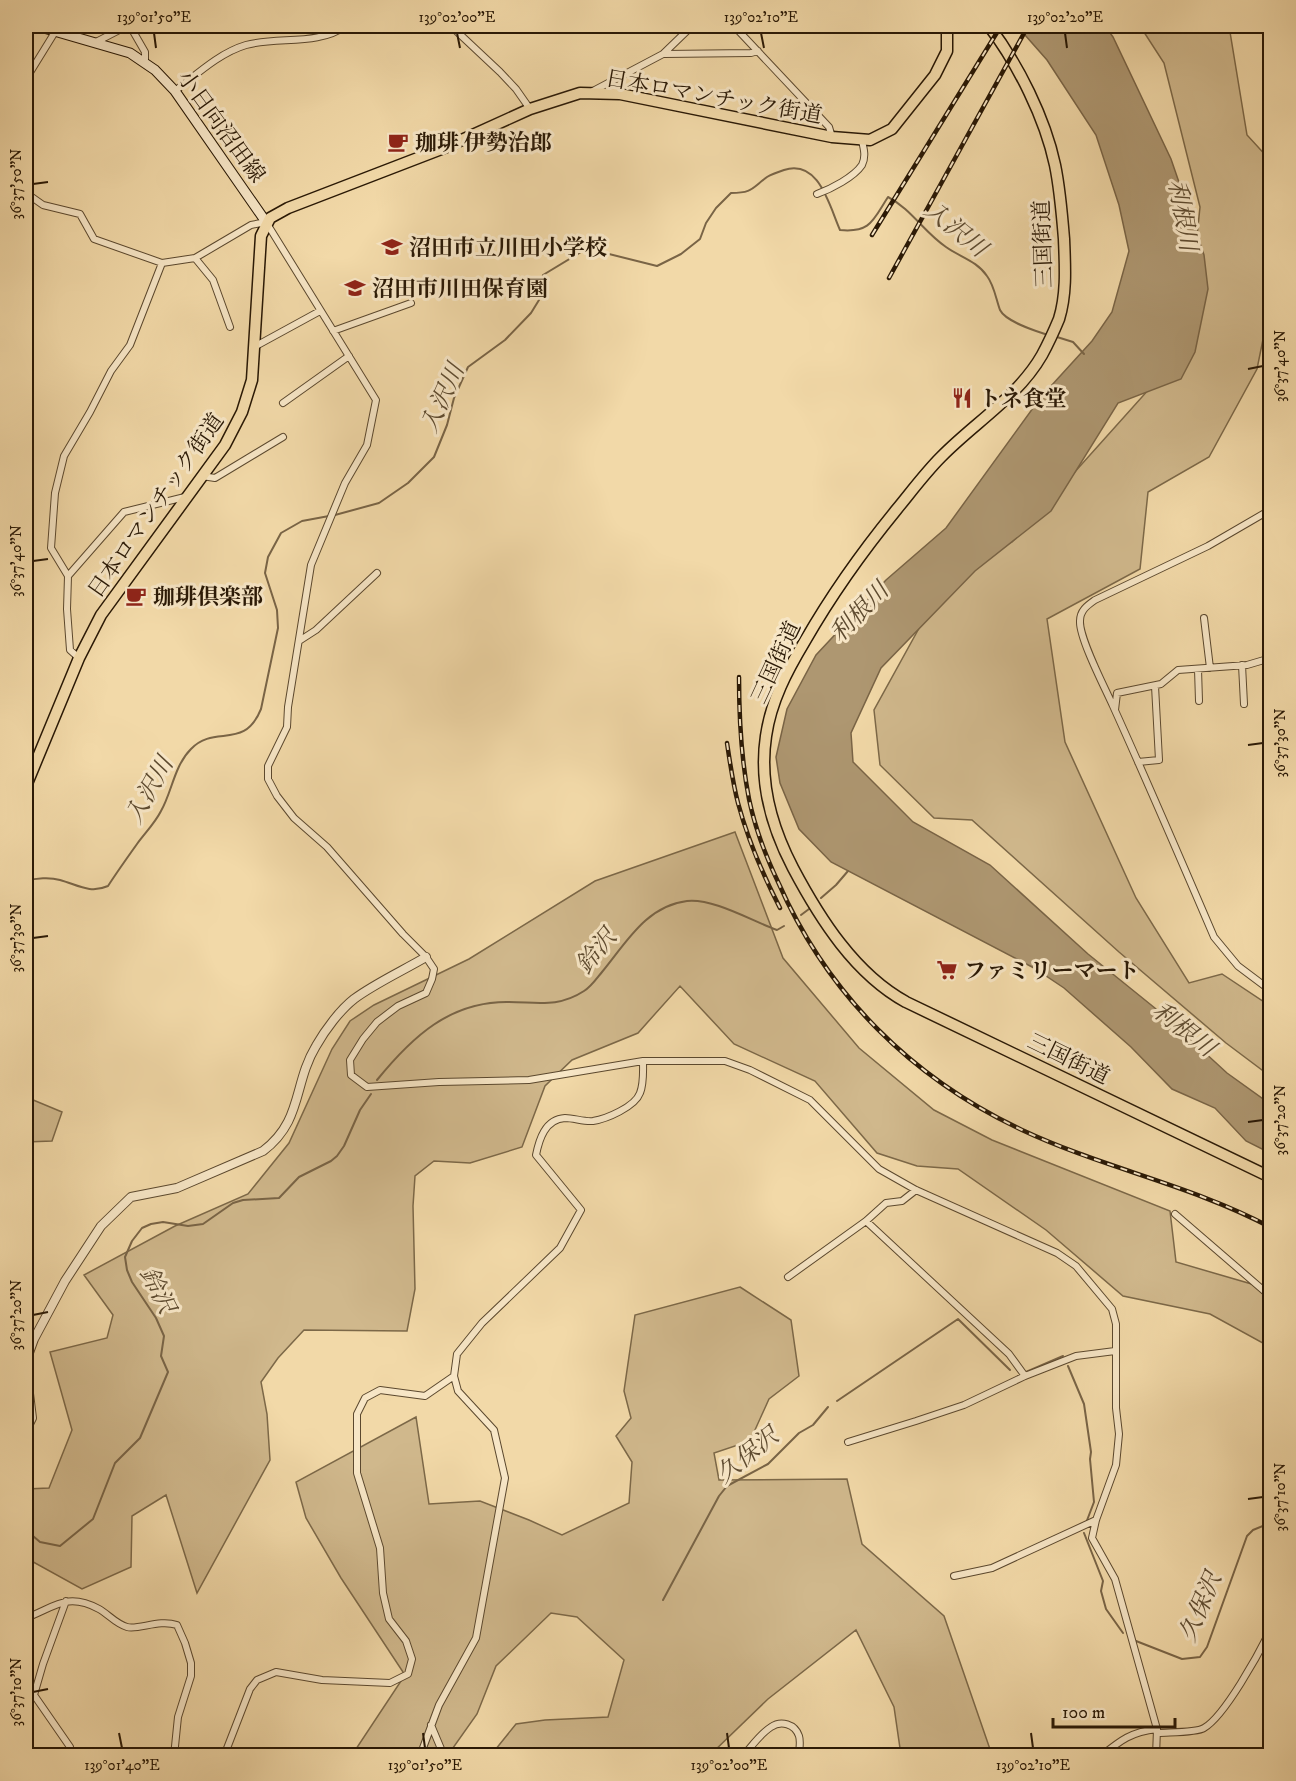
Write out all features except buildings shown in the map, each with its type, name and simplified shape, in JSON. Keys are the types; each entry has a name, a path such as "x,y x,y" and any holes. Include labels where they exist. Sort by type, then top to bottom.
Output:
{"highway":[{"name":"日本ロマンチック街道","path":"26,786 79,658 101,615 225,445 242,412 252,380 260,247 266,222 316,196 444,148 530,109 571,95 620,94 862,141 881,136 892,129 935,75 947,51 947,26"},
{"name":"三国街道","path":"989,26 1005,47 1028,91 1049,141 1055,164 1062,222 1065,273 1062,304 1050,339 1036,363 1019,384 962,436 921,478 853,563 812,627 784,678 770,718 764,762 772,818 778,838 798,877 834,933 866,974 882,987 906,1002 1270,1178"}],"main road":[{"name":"小日向沼田線","path":"37,26 130,53 164,78 266,222"}],"street":[{"path":"96,42 129,26 145,52 145,62"},
{"path":"175,91 228,52 246,45 316,38 335,33 346,26"},
{"path":"451,26 500,72 530,109"},
{"path":"590,93 663,54 692,26"},
{"path":"734,26 829,127 832,137"},
{"path":"26,79 55,32"},
{"path":"663,54 758,51"},
{"path":"818,194 843,181 862,164 864,155 862,141"},
{"path":"26,193 44,205 80,214 94,239 162,263 195,258 251,225 266,222 376,400 367,445 345,483 311,565 288,707 287,727 268,766 268,779 277,796 294,818 327,847 426,957 434,969 426,993 398,1006 377,1022 363,1039 350,1060 351,1075 367,1087 439,1082 530,1080 643,1061 725,1061 750,1070 810,1100 879,1169 916,1190 1057,1253 1076,1266 1112,1309 1116,1324 1116,1408 1119,1434 1116,1465 1096,1520 1092,1538 1115,1579 1157,1731 1156,1755"},
{"path":"195,258 213,280 230,327"},
{"path":"79,658 69,650 68,576 51,548 56,493 64,456 111,371 130,345 162,263"},
{"path":"333,332 411,303"},
{"path":"254,347 320,311"},
{"path":"283,403 349,356"},
{"path":"202,476 215,478 283,437"},
{"path":"68,576 124,512 185,497"},
{"path":"1270,510 1208,546 1095,600 1085,607 1080,621 1082,633 1115,711 1214,937 1238,966 1270,990"},
{"path":"299,641 316,630 377,573"},
{"path":"1204,618 1210,668"},
{"path":"1115,711 1117,693 1161,684 1178,670 1242,666 1270,660"},
{"path":"1242,666 1244,704"},
{"path":"1198,669 1199,701"},
{"path":"1138,762 1159,760 1155,686"},
{"path":"26,1361 34,1339 65,1281 101,1226 131,1197 177,1188 263,1151 274,1143 291,1119 304,1069 316,1045 341,1013 354,999 426,957"},
{"path":"420,1755 439,1705 476,1638 505,1478 494,1430 458,1391 454,1376 457,1354 482,1323 560,1248 581,1210 536,1155 539,1139 545,1128 562,1118 592,1121 617,1113 640,1096 643,1061"},
{"path":"788,1277 866,1221 886,1203 902,1201 916,1190"},
{"path":"1175,1214 1270,1296"},
{"path":"866,1221 1009,1354 1025,1376"},
{"path":"848,1442 964,1405 1025,1376 1076,1356 1115,1351"},
{"path":"26,1369 32,1418 26,1430"},
{"path":"224,1755 250,1689 257,1680 276,1672 322,1680 390,1683 408,1674 412,1659 406,1641 389,1619 383,1593 380,1548 357,1473 357,1414 365,1398 380,1390 425,1396 454,1376"},
{"path":"954,1576 992,1568 1096,1520"},
{"path":"26,1618 51,1605 75,1600 90,1605 127,1627 162,1623 177,1625 191,1662 191,1676 178,1717 174,1755"},
{"path":"66,1601 34,1695 70,1747 71,1755"},
{"path":"1101,1755 1123,1738 1139,1731 1203,1729 1214,1720 1255,1660 1270,1631"},
{"path":"744,1755 771,1727 782,1724 793,1727 797,1732 800,1744 799,1755"},
{"path":"432,1725 444,1755"}],"shaded area":[{"path":"1140,26 1229,26 1247,135 1270,160 1270,305 1257,369 1209,457 1148,492 1140,569 1047,619 1065,742 1136,898 1189,983 1222,974 1270,1006 1270,1076 1226,1043 1119,952 972,820 934,818 880,765 874,710 950,572 1012,542 1185,349 1200,207 1164,63"},
{"path":"735,832 783,958 859,1048 934,1110 992,1140 1170,1211 1176,1262 1255,1285 1270,1300 1270,1347 1210,1314 1123,1296 1046,1230 958,1169 917,1166 877,1153 815,1081 734,1044 680,986 638,1033 572,1060 545,1086 522,1147 470,1163 434,1161 415,1176 413,1206 415,1289 407,1331 304,1330 278,1358 261,1382 267,1414 270,1460 197,1593 166,1495 132,1516 131,1567 82,1589 26,1558 26,1489 49,1488 72,1430 50,1352 107,1338 113,1315 84,1275 175,1226 248,1194 289,1143 332,1049 350,1021 374,1005 469,959 595,881"},
{"path":"26,1097 62,1112 52,1141 26,1142"},
{"path":"740,1287 791,1320 799,1376 769,1399 750,1441 714,1453 719,1480 847,1479 862,1544 944,1616 992,1755 901,1755 894,1707 856,1630 768,1699 710,1755 491,1755 516,1724 608,1717 624,1660 577,1617 551,1613 496,1666 477,1714 448,1755 352,1755 405,1675 341,1578 306,1518 296,1482 416,1417 429,1504 480,1501 562,1535 629,1503 632,1462 616,1436 631,1418 624,1391 635,1315"}],"water":[{"name":"利根川","path":"1017,26 1105,26 1113,37 1171,159 1204,255 1208,289 1195,352 1181,379 1118,403 1051,511 975,571 881,668 851,733 853,762 913,822 990,865 1088,954 1166,1017 1227,1073 1270,1104 1270,1153 1246,1141 1215,1108 1172,1089 1131,1047 1064,988 1034,968 831,862 799,829 780,783 776,757 787,709 816,655 886,580 946,528 1041,397 1092,341 1112,312 1129,251 1119,205 1096,135 1047,60"}],"waterway":[{"name":"入沢川","path":"335,515 379,503 408,483 434,457 447,425 454,398 468,367 505,340 531,313 539,300 543,275 581,252 593,250 657,266 681,254 700,239 706,223 716,208 731,193 747,191 767,177 784,170 796,168 806,171 814,178 827,197 840,230 865,227 888,197 911,214 938,241 983,271 1003,314 1022,325 1048,335"},
{"name":"入沢川","path":"1057,337 1073,342 1084,354"},
{"name":"入沢川","path":"26,881 52,878 90,889 108,886 159,815 177,771 191,749 210,738 238,734 254,722 261,709 278,628 277,610 265,573 268,557 281,533 302,521 329,516"},
{"name":"鈴沢","path":"821,898 848,871"},
{"name":"鈴沢","path":"377,1080 419,1036 434,1024 451,1015 488,1003 556,1002 584,991 648,918 673,904 687,901 709,903 777,930 784,926"},
{"name":"鈴沢","path":"801,915 809,909"},
{"name":"鈴沢","path":"26,1530 40,1542 60,1546 93,1519 115,1463 140,1438 168,1372 161,1356 164,1336 156,1318 132,1282 127,1270 125,1257 132,1241 142,1228 163,1222 188,1226 203,1224 233,1203 243,1200 279,1198 299,1177 337,1156 360,1110 371,1094"},
{"name":"久保沢","path":"837,1401 958,1319 1010,1370"},
{"name":"久保沢","path":"1026,1372 1063,1356"},
{"name":"久保沢","path":"1068,1366 1084,1404 1091,1452 1094,1502 1086,1523"},
{"name":"久保沢","path":"663,1600 719,1496 727,1486 768,1464 799,1433 813,1425 828,1407"},
{"name":"久保沢","path":"1136,1641 1182,1659 1200,1657 1207,1647 1247,1536 1253,1530 1270,1523"},
{"name":"久保沢","path":"1084,1533 1103,1581 1101,1591 1106,1609 1123,1633"}],"railway":[{"path":"872,235 1001,26"},
{"path":"889,278 1028,26"},
{"path":"739,677 739,708 746,784 754,821 765,853 799,924 822,962 848,997 878,1029 910,1059 945,1085 982,1109 1022,1130 1084,1155 1209,1199 1270,1227"},
{"path":"727,743 742,817 756,857 780,908"}],"place":[{"name":"珈琲 伊勢治郎","path":"398,142"},
{"name":"沼田市立川田小学校","path":"392,247"},
{"name":"沼田市川田保育園","path":"355,288"},
{"name":"トネ食堂","path":"962,398"},
{"name":"珈琲倶楽部","path":"136,596"},
{"name":"ファミリーマート","path":"947,970"}]}
